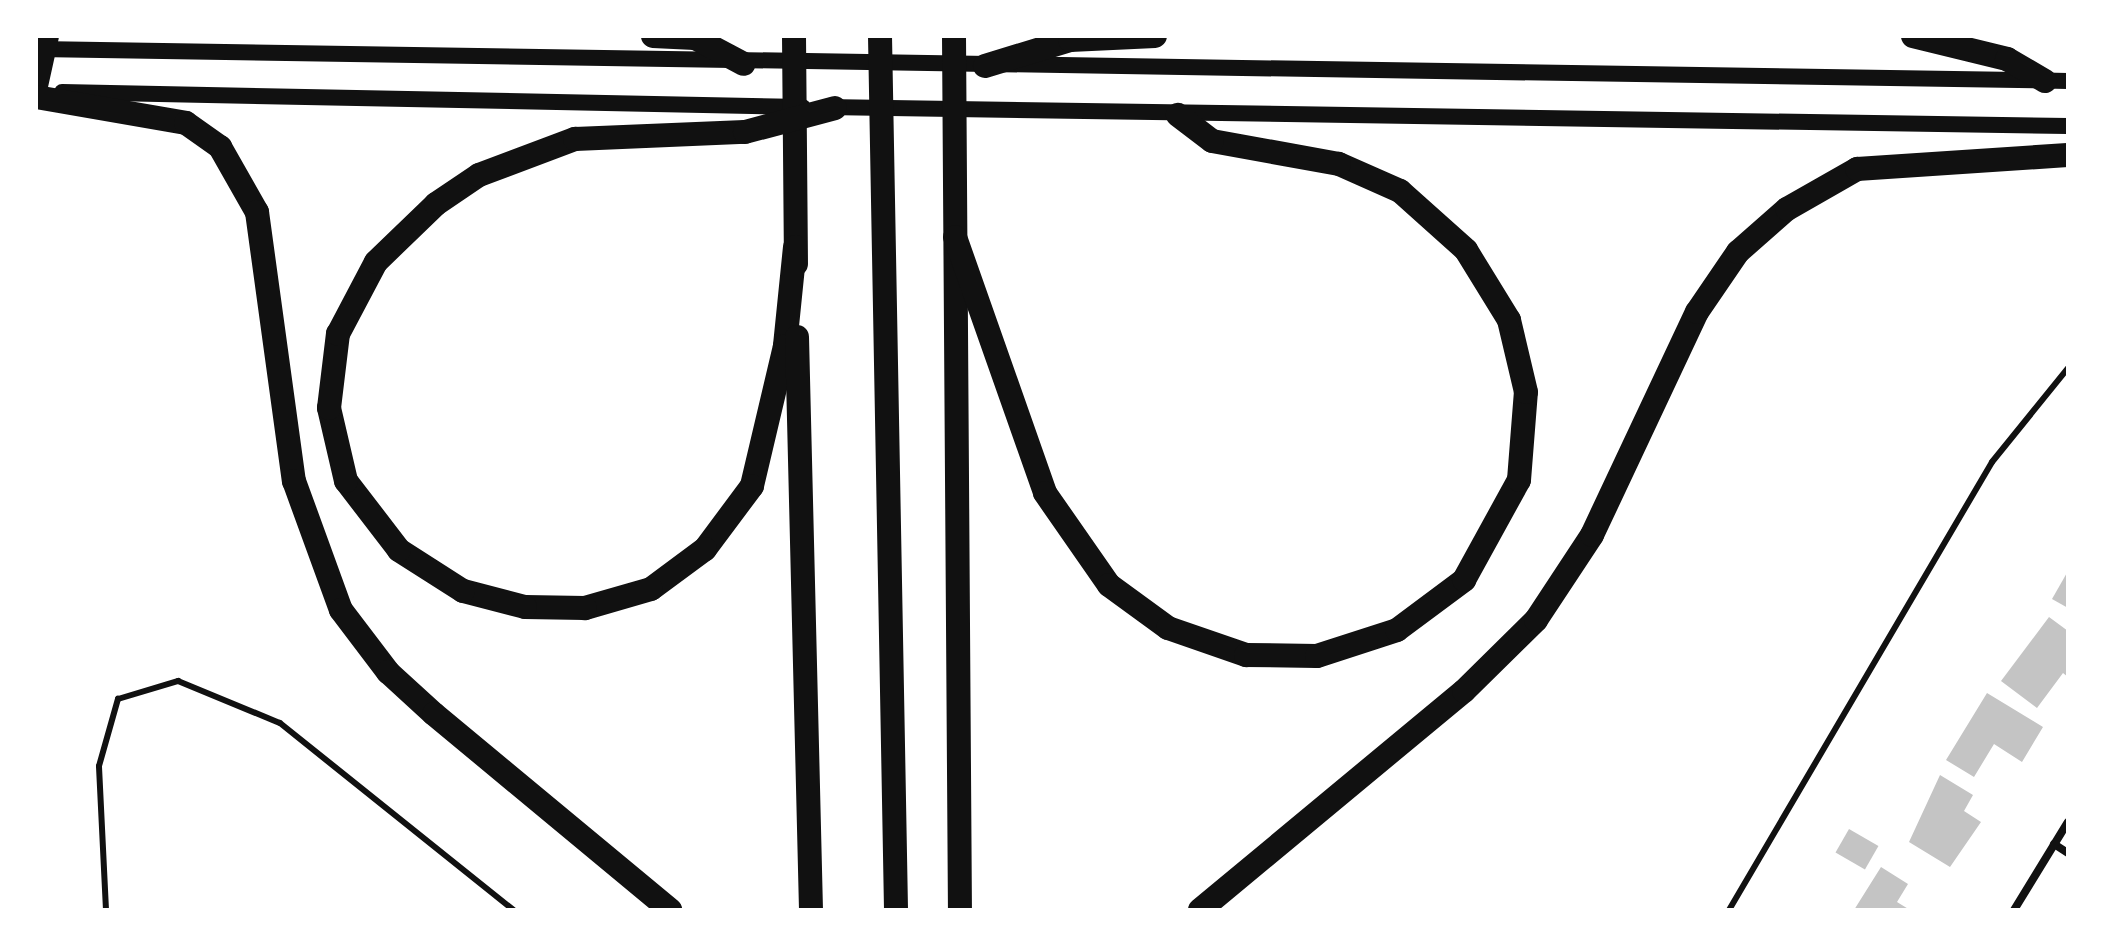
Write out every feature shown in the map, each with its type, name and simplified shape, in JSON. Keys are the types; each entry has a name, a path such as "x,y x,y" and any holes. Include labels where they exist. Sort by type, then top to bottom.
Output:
{"highway":[{"path":"47,36 36,92 96,100 186,123 220,147 244,178 265,247 294,481 341,610 388,672 434,714 670,910"},
{"path":"653,36 695,38 744,64"},
{"path":"794,36 795,247 811,910"},
{"path":"880,36 896,910"},
{"path":"954,36 960,910"},
{"path":"985,66 1070,40 1155,36"},
{"path":"1913,36 2007,59 2056,81"},
{"path":"795,247 782,360 752,486 705,549 651,589 585,608 525,607 463,591 399,550 346,481 329,408 338,334 359,287 401,233 479,175 575,139 745,132 835,108"},
{"path":"955,237 1041,483 1109,585 1168,628 1246,655 1317,656 1397,630 1464,580 1519,480 1526,392 1509,320 1466,250 1400,191 1339,164 1212,141 1178,115"},
{"path":"1200,910 1464,691 1536,620 1592,535 1697,312 1738,252 1787,209 1857,169 2068,155"}],"main road":[{"path":"36,49 744,64 2056,81"},
{"path":"96,100 744,106 1071,114 2068,126"}],"street":[{"path":"2014,910 2068,822"},
{"path":"2054,844 2068,853"}],"lane":[{"path":"1729,910 1992,462 2068,368"},
{"path":"106,910 99,766 118,699 178,681 280,723 513,910"}],"building":[{"path":"2068,571 2068,608 2052,599"},
{"path":"2049,617 2068,631 2068,677 2063,673 2037,708 2001,681"},
{"path":"1987,693 2043,727 2022,762 1994,744 1974,777 1946,760"},
{"path":"1940,775 1973,795 1964,811 1981,822 1950,867 1909,842"},
{"path":"1849,829 1878,846 1865,869 1836,852"},
{"path":"1881,867 1908,884 1897,902 1910,910 1854,910"}]}
